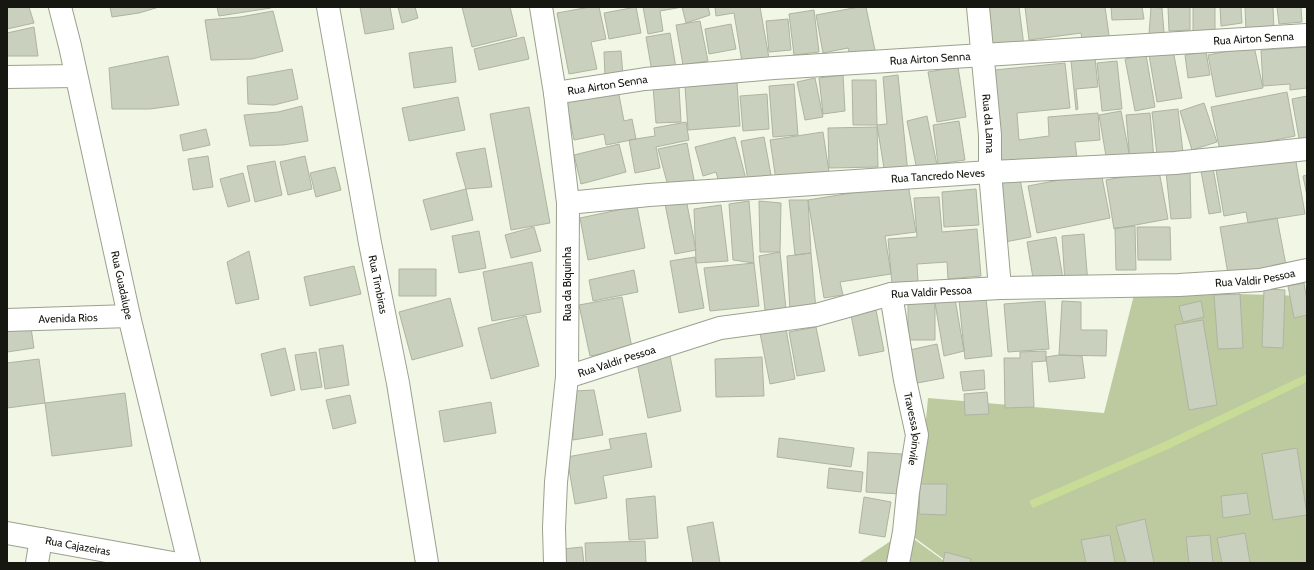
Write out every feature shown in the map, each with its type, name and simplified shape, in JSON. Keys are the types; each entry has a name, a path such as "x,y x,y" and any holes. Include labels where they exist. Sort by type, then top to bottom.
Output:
{"street":[{"name":"Rua Guadalupe","path":"60,7 128,316 189,563"},
{"name":"Rua Timbiras","path":"328,7 370,243 398,383 427,563"},
{"name":"Rua da Biquinha","path":"541,7 555,93 568,203 567,377 556,482 554,528 555,563"},
{"name":"Rua da Lama","path":"978,7 981,56 990,135 990,172 1000,288"},
{"name":"Rua Airton Senna","path":"555,93 645,78 774,68 1307,35"},
{"path":"7,77 76,76"},
{"name":"Rua Tancredo Neves","path":"568,203 649,195 990,172 1175,163 1307,149"},
{"name":"Rua Valdir Pessoa","path":"567,377 720,328 816,315 891,294 1000,288 1179,285 1253,281 1307,270"},
{"name":"Travessa Joinvile","path":"891,294 905,380 916,435 904,532 898,563"},
{"name":"Avenida Rios","path":"7,320 128,316"},
{"name":"Rua Cajazeiras","path":"7,532 173,563"},
{"path":"37,563 41,539"}],"shaded area":[{"path":"1135,291 1307,296 1307,563 949,563 915,538 928,398 1104,413"},
{"path":"1307,374 1307,382 1166,450 1033,508 1029,501 1164,442"},
{"path":"904,532 947,563 858,563"}],"building":[{"path":"7,7 29,7 34,23 7,29"},
{"path":"110,7 159,7 139,13 112,17"},
{"path":"217,7 271,7 271,8 219,16"},
{"path":"360,7 390,7 394,29 365,34"},
{"path":"398,7 415,7 418,18 402,23"},
{"path":"462,7 510,7 517,36 472,47"},
{"path":"590,7 599,7 606,39 591,42 597,69 569,74 557,13"},
{"path":"636,7 641,33 609,39 604,13"},
{"path":"643,7 682,7 660,11 663,31 648,34"},
{"path":"682,7 708,7 710,15 686,23"},
{"path":"715,7 760,7 769,58 742,62 734,13 716,16"},
{"path":"866,7 876,55 850,55 848,48 823,53 816,15"},
{"path":"981,7 1019,7 1024,46 989,49"},
{"path":"1025,7 1105,7 1110,42 1083,46 1081,33 1029,40"},
{"path":"1111,7 1142,7 1144,19 1112,20"},
{"path":"1151,7 1162,8 1164,33 1149,35"},
{"path":"1168,7 1190,7 1190,30 1169,31"},
{"path":"1193,7 1215,7 1215,30 1193,31"},
{"path":"1220,7 1241,7 1242,23 1221,26"},
{"path":"1245,7 1273,7 1274,30 1246,31"},
{"path":"1277,7 1301,7 1302,22 1279,24"},
{"path":"814,10 819,52 794,55 789,14"},
{"path":"273,11 283,51 252,59 211,60 205,20 240,17"},
{"path":"788,19 791,50 769,52 766,21"},
{"path":"700,21 708,61 683,65 676,25"},
{"path":"731,24 736,49 709,54 705,29"},
{"path":"34,27 38,56 7,56 7,33"},
{"path":"670,33 676,68 652,72 646,37"},
{"path":"524,37 529,59 479,70 474,49"},
{"path":"1254,46 1263,88 1216,97 1208,55"},
{"path":"452,47 456,82 414,88 409,53"},
{"path":"1307,47 1307,88 1290,90 1290,84 1263,86 1261,50"},
{"path":"1173,50 1182,98 1157,102 1149,55"},
{"path":"621,51 623,76 605,77 604,52"},
{"path":"1206,52 1210,75 1188,78 1185,55"},
{"path":"1146,55 1155,107 1135,111 1125,59"},
{"path":"168,56 179,105 150,109 112,109 109,68"},
{"path":"1095,58 1098,87 1076,89 1078,109 1076,110 1071,61"},
{"path":"1117,61 1122,109 1102,111 1097,63"},
{"path":"1065,63 1070,108 1017,113 1019,140 1049,136 1048,117 1098,113 1100,140 1075,142 1077,158 994,166 985,71"},
{"path":"958,67 966,117 937,122 928,72"},
{"path":"292,69 298,99 274,105 248,104 247,77"},
{"path":"843,75 845,111 823,114 819,78"},
{"path":"898,75 908,173 885,174 877,125 887,124 883,77"},
{"path":"815,78 823,117 805,120 797,82"},
{"path":"852,80 876,80 877,125 853,125"},
{"path":"737,83 740,126 688,130 685,86"},
{"path":"794,84 798,135 773,137 769,86"},
{"path":"653,87 679,87 681,122 656,123"},
{"path":"618,90 624,121 632,119 636,139 606,145 604,134 574,140 566,100"},
{"path":"1287,92 1295,136 1220,151 1211,107"},
{"path":"767,94 769,129 743,131 740,96"},
{"path":"1307,96 1307,142 1300,144 1292,99"},
{"path":"458,97 465,130 409,141 402,108"},
{"path":"1204,103 1217,142 1192,150 1180,111"},
{"path":"302,106 308,141 283,145 250,146 244,115 278,112"},
{"path":"529,107 550,223 511,230 490,114"},
{"path":"1178,109 1183,153 1157,155 1152,112"},
{"path":"1121,111 1130,158 1107,162 1099,115"},
{"path":"1150,113 1154,159 1130,161 1126,115"},
{"path":"927,116 937,165 917,170 907,121"},
{"path":"959,121 965,160 938,164 933,125"},
{"path":"686,122 689,140 656,147 660,168 635,173 629,140 655,136 654,128"},
{"path":"877,127 878,167 829,168 828,128"},
{"path":"206,129 210,145 183,151 180,135"},
{"path":"823,132 829,172 776,180 770,140"},
{"path":"735,137 746,179 720,186 716,172 703,176 695,147"},
{"path":"764,137 771,175 748,180 741,141"},
{"path":"687,143 695,185 668,186 658,149"},
{"path":"619,144 626,172 581,184 574,155"},
{"path":"485,148 492,187 466,189 456,153"},
{"path":"208,156 213,187 193,190 188,159"},
{"path":"305,156 312,189 288,195 280,162"},
{"path":"1295,156 1305,214 1248,223 1246,212 1224,216 1216,170"},
{"path":"275,161 282,195 255,202 247,166"},
{"path":"335,167 341,190 316,197 310,173"},
{"path":"1213,168 1221,212 1209,214 1201,171"},
{"path":"1159,171 1168,219 1114,229 1106,180"},
{"path":"1101,172 1110,218 1037,233 1028,186"},
{"path":"1166,172 1190,172 1191,218 1171,219"},
{"path":"243,173 250,201 228,207 220,179"},
{"path":"1307,175 1307,196 1303,176"},
{"path":"1020,179 1031,237 1005,242 995,183"},
{"path":"908,184 916,232 885,236 891,274 840,282 843,295 824,298 808,200"},
{"path":"466,189 473,220 431,230 423,200"},
{"path":"976,189 979,225 944,227 942,192"},
{"path":"939,197 942,232 977,229 981,276 948,279 947,262 917,264 918,282 892,284 888,239 917,237 914,198"},
{"path":"686,199 696,250 675,254 665,204"},
{"path":"789,200 808,200 811,253 795,255"},
{"path":"749,201 754,263 733,260 729,204"},
{"path":"759,201 781,203 780,252 760,252"},
{"path":"721,205 728,261 696,263 694,209"},
{"path":"637,206 645,248 588,260 580,218"},
{"path":"1277,218 1286,265 1228,274 1220,227"},
{"path":"1135,226 1136,270 1116,270 1115,228"},
{"path":"534,227 541,251 511,258 505,235"},
{"path":"1137,227 1170,227 1171,260 1138,260"},
{"path":"479,231 486,268 459,273 452,236"},
{"path":"1084,234 1088,284 1065,284 1062,236"},
{"path":"1056,237 1063,279 1034,284 1027,242"},
{"path":"249,251 259,299 236,304 227,262"},
{"path":"780,252 786,309 765,310 759,256"},
{"path":"811,253 816,310 790,311 787,256"},
{"path":"695,257 704,308 679,313 670,261"},
{"path":"532,262 541,312 492,321 483,272"},
{"path":"754,263 759,306 710,311 704,268"},
{"path":"354,266 361,294 310,306 304,277"},
{"path":"399,269 436,269 436,296 399,296"},
{"path":"634,270 638,292 593,301 589,280"},
{"path":"1304,283 1307,301 1307,315 1294,318 1288,286"},
{"path":"1264,289 1285,290 1283,348 1262,347"},
{"path":"1240,294 1243,348 1218,349 1214,295"},
{"path":"622,297 632,348 590,356 579,305"},
{"path":"450,298 463,346 412,360 399,312"},
{"path":"986,298 992,356 965,359 959,300"},
{"path":"955,299 964,351 944,356 935,303"},
{"path":"1045,301 1049,349 1008,352 1004,304"},
{"path":"1062,301 1081,302 1081,330 1107,330 1106,356 1059,355"},
{"path":"1201,301 1204,317 1183,322 1179,306"},
{"path":"908,303 935,303 935,340 908,340"},
{"path":"876,310 884,351 859,356 851,315"},
{"path":"526,316 539,366 491,379 478,328"},
{"path":"1203,320 1217,405 1189,410 1175,325"},
{"path":"816,327 825,371 797,376 789,332"},
{"path":"31,328 34,348 7,352 7,331"},
{"path":"786,329 795,379 770,384 760,333"},
{"path":"937,344 944,378 912,384 905,351"},
{"path":"343,345 349,385 325,389 319,349"},
{"path":"285,348 295,390 271,396 261,354"},
{"path":"1046,351 1046,361 1032,362 1034,407 1005,408 1004,358 1020,358 1020,352"},
{"path":"316,352 322,387 301,390 295,355"},
{"path":"1059,355 1082,356 1085,378 1049,382 1046,357"},
{"path":"670,356 681,411 648,418 637,363"},
{"path":"762,357 764,396 716,397 715,359"},
{"path":"39,359 45,403 7,408 7,363"},
{"path":"984,370 985,389 963,391 960,372"},
{"path":"594,390 603,435 573,440 574,391"},
{"path":"987,392 989,414 965,415 964,394"},
{"path":"125,393 132,446 52,456 45,403"},
{"path":"350,395 356,423 333,429 326,400"},
{"path":"491,402 496,433 444,442 439,411"},
{"path":"646,433 652,467 603,476 607,498 575,504 567,457 611,449 609,439"},
{"path":"779,438 854,448 851,467 777,457"},
{"path":"1297,448 1307,515 1273,520 1262,454"},
{"path":"868,452 902,454 900,494 866,492"},
{"path":"829,468 863,472 861,492 827,488"},
{"path":"920,484 947,484 946,515 919,514"},
{"path":"1247,493 1250,514 1223,518 1221,496"},
{"path":"655,496 658,538 629,540 626,499"},
{"path":"864,497 891,502 885,537 859,533"},
{"path":"1145,519 1154,563 1126,563 1116,526"},
{"path":"713,522 720,563 693,563 687,527"},
{"path":"1245,533 1250,563 1222,563 1217,538"},
{"path":"1110,535 1115,563 1086,563 1081,540"},
{"path":"1210,535 1213,563 1189,563 1186,537"},
{"path":"645,541 646,563 586,563 585,543"},
{"path":"582,547 584,563 565,563 563,549"},
{"path":"945,552 971,559 970,563 943,563"}]}
